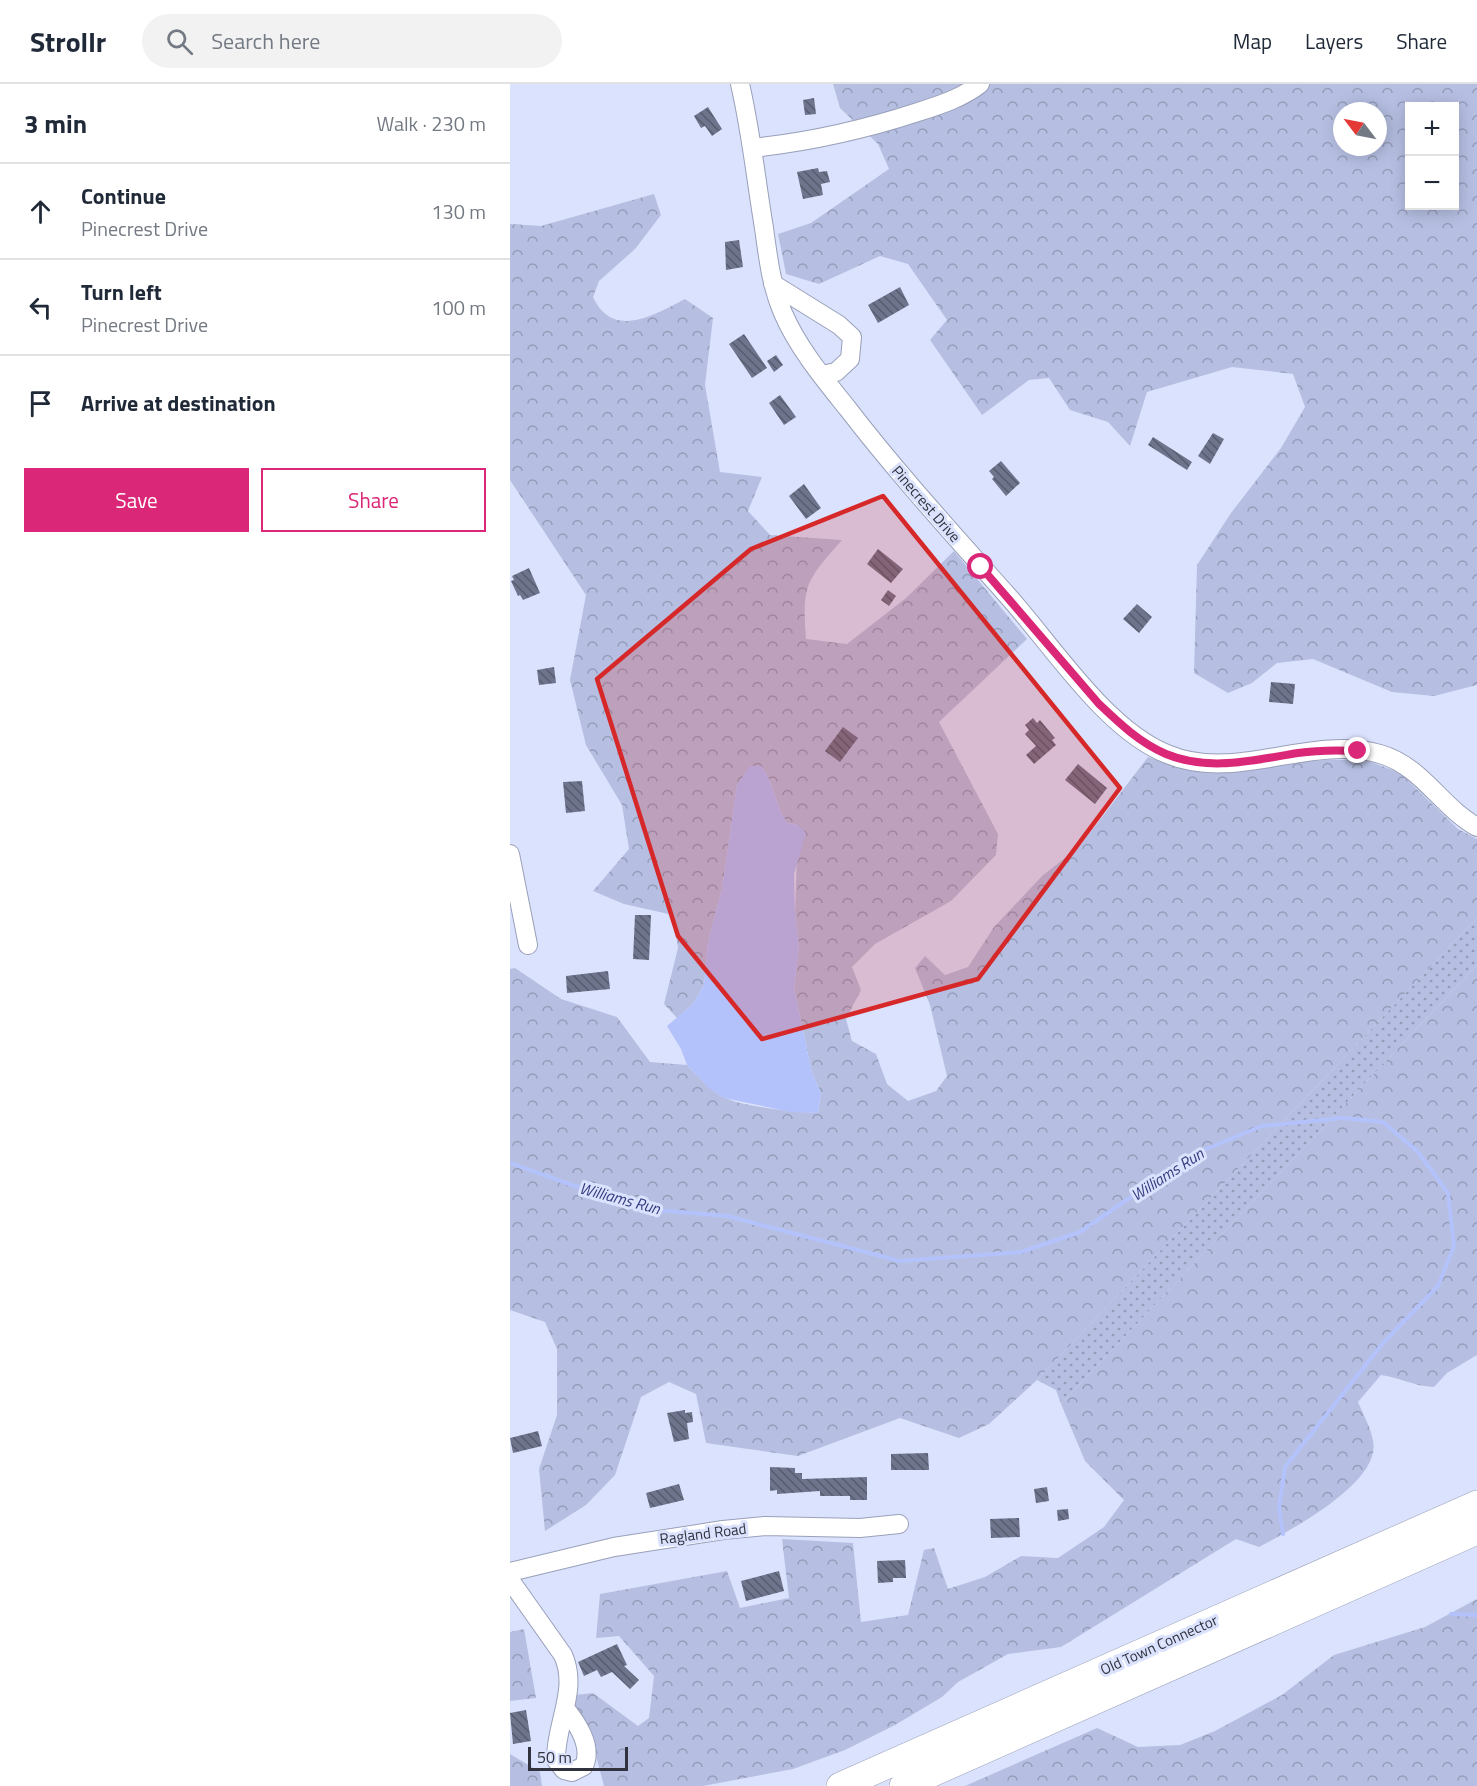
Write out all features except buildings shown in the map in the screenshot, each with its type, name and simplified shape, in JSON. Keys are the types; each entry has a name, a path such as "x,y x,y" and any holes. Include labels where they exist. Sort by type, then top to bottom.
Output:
{"highway":[{"name":"Old Town Connector","path":"840,1786 1477,1504"},
{"name":"Old Town Connector","path":"903,1786 1477,1531"}],"street":[{"name":"Pinecrest Drive","path":"740,84 773,284 784,316 800,344 932,513 1020,609 1099,704 1141,740 1178,759 1213,764 1329,750 1380,754 1413,770 1449,808 1477,827"},
{"path":"752,148 833,136 892,121 959,97 980,84"},
{"path":"773,284 839,325 852,337 850,359 836,372 822,375"},
{"path":"510,854 528,945"},
{"name":"Ragland Road","path":"510,1572 614,1547 712,1531 765,1526 860,1528 898,1524"},
{"path":"510,1580 557,1645 569,1668 570,1679 565,1708"}],"highlighted area":[{"path":"883,496 1120,788 978,979 762,1039 678,936 597,679 751,549"}],"green space":[{"path":"833,84 1477,84 1477,685 1434,696 1392,692 1313,659 1277,663 1252,683 1228,693 1194,673 1197,565 1231,513 1281,448 1305,407 1293,374 1232,367 1147,392 1130,446 1108,422 1070,410 1049,378 1029,380 982,415 930,340 947,320 908,264 880,256 819,284 786,274 778,234 811,223 889,169 878,144 840,108"},
{"path":"654,194 661,215 635,249 599,281 593,297 601,310 611,318 623,321 648,317 685,299 713,318 705,385 720,472 762,477 748,511 770,535 842,540 821,565 809,584 805,606 806,639 847,644 906,598 954,551 1027,639 939,722 998,834 996,855 951,901 875,944 852,967 861,990 846,1019 852,1041 876,1054 887,1084 908,1101 936,1091 947,1076 930,1005 915,968 925,956 945,975 968,967 994,927 1042,876 1079,847 1148,757 1193,770 1250,768 1324,760 1366,760 1400,773 1458,829 1477,839 1477,918 1037,1380 989,1424 959,1438 900,1418 798,1456 706,1443 696,1394 669,1382 641,1397 615,1475 586,1505 545,1531 539,1469 557,1415 557,1349 545,1322 510,1310 510,969 515,968 561,999 617,1017 650,1062 687,1065 703,1082 730,1100 768,1108 818,1113 821,1093 812,1073 794,988 799,946 795,915 798,825 787,823 761,766 737,785 722,889 708,941 704,985 693,1004 677,1018 664,1004 678,948 673,915 624,904 593,891 629,849 622,805 586,745 570,680 586,595 510,480 510,224 541,226"},
{"path":"1477,918 1477,965 1061,1404 1056,1390 1037,1380"},
{"path":"1477,965 1477,1355 1447,1373 1434,1387 1381,1375 1358,1402 1372,1436 1372,1457 1363,1473 1349,1488 1311,1517 1259,1547 1236,1539 1061,1647 1008,1654 958,1682 942,1697 895,1725 845,1750 793,1769 703,1786 604,1786 592,1741 574,1711 575,1695 593,1693 638,1726 649,1718 654,1676 619,1636 596,1638 600,1594 727,1571 740,1608 789,1598 782,1539 853,1543 861,1622 908,1615 924,1550 934,1548 948,1589 985,1577 1021,1556 1058,1558 1104,1527 1124,1500 1085,1461 1061,1404"},
{"path":"1477,1599 1477,1786 965,1786 1097,1728 1138,1747 1180,1745 1215,1731 1282,1695 1334,1655 1425,1627"},
{"path":"524,1629 536,1698 510,1701 510,1632"},
{"path":"510,1754 540,1772 542,1786 510,1786"}],"shaded area":[{"path":"750,766 761,766 787,823 798,825 806,833 794,874 795,915 799,946 794,988 812,1073 821,1093 818,1113 791,1112 724,1098 709,1088 687,1065 681,1049 667,1026 693,1004 704,985 708,941 722,889 737,785"}],"waterway":[{"name":"Williams Run","path":"510,1163 603,1196 657,1210 727,1216 900,1261 1021,1252 1080,1232 1194,1154 1262,1126 1343,1118 1383,1122 1417,1151 1448,1193 1454,1246 1438,1286 1383,1343 1285,1467 1279,1508 1283,1534"},
{"name":"Williams Run","path":"1451,1614 1477,1615"}],"route":[{"path":"981,567 1020,609 1099,704 1141,740 1163,753 1178,759 1213,764 1246,762 1329,750 1358,751"}]}
